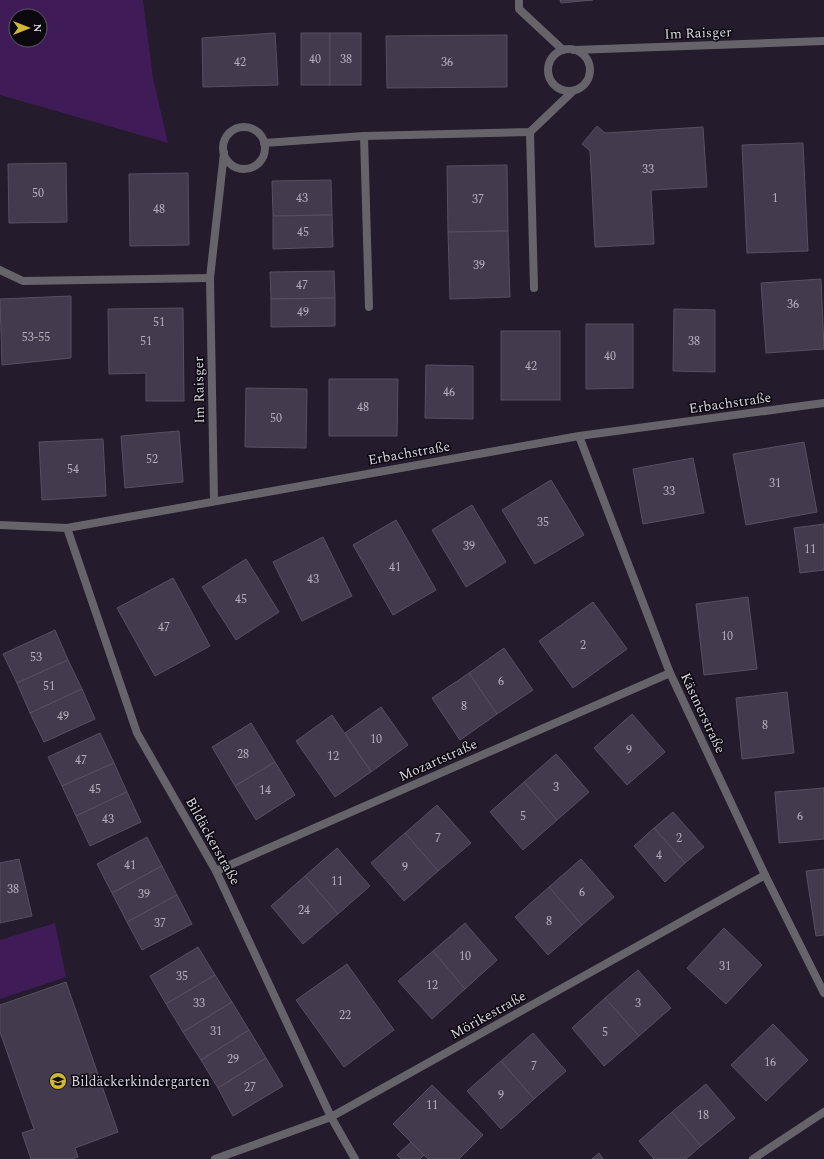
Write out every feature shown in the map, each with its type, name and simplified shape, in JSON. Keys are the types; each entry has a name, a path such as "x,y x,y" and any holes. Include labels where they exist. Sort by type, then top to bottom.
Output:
{"street":[{"path":"519,0 519,8 563,50 553,56 548,65 548,76 554,86 562,91 573,91"},
{"name":"Im Raisger","path":"563,50 824,41"},
{"path":"224,153 229,163 238,168 249,168 257,164 263,155 264,143 364,136 530,132 573,91 582,87 588,78 589,66 583,55 574,50"},
{"name":"Im Raisger","path":"214,501 210,278 224,142 229,133 238,127 249,127 258,132 264,143"},
{"path":"530,132 534,288"},
{"path":"364,136 369,307"},
{"path":"0,270 23,281 210,278"},
{"name":"Erbachstraße","path":"0,525 67,528 579,436 824,403"},
{"name":"Kästnerstraße","path":"579,436 670,673 765,875 824,993"},
{"name":"Bildäckerstraße","path":"67,528 138,733 216,871 331,1117 355,1159"},
{"name":"Mozartstraße","path":"216,871 670,673"},
{"name":"Mörikestraße","path":"214,1159 331,1117 765,875"},
{"path":"753,1159 824,1112"}],"shaded area":[{"path":"0,0 143,0 153,78 168,143 0,95"},
{"path":"55,923 66,977 0,999 0,940"}],"building":[{"path":"560,0 593,0 561,3"},
{"path":"275,33 278,85 203,87 202,38"},
{"path":"301,33 330,33 330,85 301,85"},
{"path":"330,33 361,33 361,85 330,85"},
{"path":"507,35 507,87 387,88 386,36"},
{"path":"597,126 605,133 703,127 707,187 651,190 654,244 595,247 590,151 582,144"},
{"path":"803,143 808,251 747,253 742,145"},
{"path":"66,163 67,222 9,223 8,164"},
{"path":"507,165 508,231 448,232 447,166"},
{"path":"188,173 189,245 130,246 129,174"},
{"path":"331,180 332,215 273,216 272,181"},
{"path":"332,215 333,247 273,249 273,216"},
{"path":"508,231 510,297 450,299 448,232"},
{"path":"334,271 335,298 271,299 270,272"},
{"path":"821,279 824,349 766,353 761,283"},
{"path":"71,296 71,358 2,365 0,299"},
{"path":"335,298 335,326 271,327 271,299"},
{"path":"183,308 184,401 146,401 146,373 109,374 108,309"},
{"path":"674,309 715,310 715,372 673,371"},
{"path":"586,324 633,324 633,388 586,389"},
{"path":"501,331 560,331 560,400 501,400"},
{"path":"426,365 473,366 473,419 425,418"},
{"path":"329,379 398,379 397,436 329,436"},
{"path":"246,388 307,389 306,448 245,447"},
{"path":"179,431 183,482 125,488 121,436"},
{"path":"103,439 106,496 42,500 39,442"},
{"path":"804,442 817,512 746,525 733,454"},
{"path":"693,458 704,513 643,524 633,469"},
{"path":"551,480 584,535 535,564 502,510"},
{"path":"472,505 506,562 466,587 432,530"},
{"path":"396,520 436,590 393,615 353,545"},
{"path":"824,524 824,570 800,573 794,528"},
{"path":"323,537 352,596 302,621 273,562"},
{"path":"246,559 279,612 236,640 202,587"},
{"path":"173,578 210,646 155,676 117,608"},
{"path":"748,597 757,669 704,675 696,604"},
{"path":"593,602 627,649 573,688 539,641"},
{"path":"55,630 68,660 17,683 3,654"},
{"path":"504,648 533,690 497,714 469,673"},
{"path":"68,660 82,689 30,713 17,683"},
{"path":"469,673 497,714 460,740 432,698"},
{"path":"82,689 95,719 44,742 30,713"},
{"path":"787,692 794,753 742,759 736,698"},
{"path":"381,707 408,745 371,772 345,733"},
{"path":"632,714 665,752 627,785 594,748"},
{"path":"332,715 371,772 335,797 296,741"},
{"path":"251,723 275,762 235,786 212,747"},
{"path":"100,733 114,763 62,786 48,757"},
{"path":"556,754 589,792 557,820 524,782"},
{"path":"275,762 295,795 256,820 235,786"},
{"path":"114,763 127,792 76,816 62,786"},
{"path":"524,782 557,820 523,850 490,812"},
{"path":"824,788 824,839 779,843 775,792"},
{"path":"127,792 141,822 90,846 76,816"},
{"path":"437,805 471,843 438,871 405,833"},
{"path":"673,812 704,847 685,863 654,828"},
{"path":"654,828 685,863 665,882 634,846"},
{"path":"405,833 438,871 404,901 371,863"},
{"path":"147,837 162,866 112,893 97,864"},
{"path":"337,848 370,886 338,914 305,876"},
{"path":"19,859 32,916 0,923 0,863"},
{"path":"581,859 614,897 582,925 549,887"},
{"path":"162,866 177,895 127,922 112,893"},
{"path":"824,869 824,935 816,936 806,871"},
{"path":"305,876 338,914 303,944 271,906"},
{"path":"549,887 582,925 548,955 515,917"},
{"path":"177,895 192,924 142,950 127,922"},
{"path":"465,923 497,960 465,989 433,951"},
{"path":"724,928 762,965 726,1004 687,968"},
{"path":"198,947 215,975 166,1004 150,976"},
{"path":"433,951 465,989 432,1019 398,981"},
{"path":"347,964 394,1030 344,1067 296,1000"},
{"path":"638,970 671,1008 639,1036 605,998"},
{"path":"215,975 232,1002 183,1032 166,1004"},
{"name":"Bildäckerkindergarten","path":"66,982 118,1132 75,1148 78,1157 73,1159 31,1159 22,1133 34,1129 0,1032 0,1005"},
{"path":"605,998 639,1036 604,1066 572,1028"},
{"path":"232,1002 249,1030 201,1060 183,1032"},
{"path":"773,1024 808,1060 766,1101 731,1065"},
{"path":"249,1030 266,1058 218,1088 201,1060"},
{"path":"533,1033 566,1071 534,1099 501,1061"},
{"path":"266,1058 283,1086 233,1116 218,1088"},
{"path":"501,1061 534,1099 501,1129 467,1091"},
{"path":"706,1084 735,1118 701,1146 672,1112"},
{"path":"432,1085 483,1135 459,1159 428,1159 393,1124"},
{"path":"672,1112 701,1146 686,1159 654,1159 639,1141"},
{"path":"411,1142 424,1155 420,1159 401,1159 397,1155"},
{"path":"599,1153 603,1159 592,1159"}],"place":[{"name":"Bildäckerkindergarten","path":"58,1081"}]}
